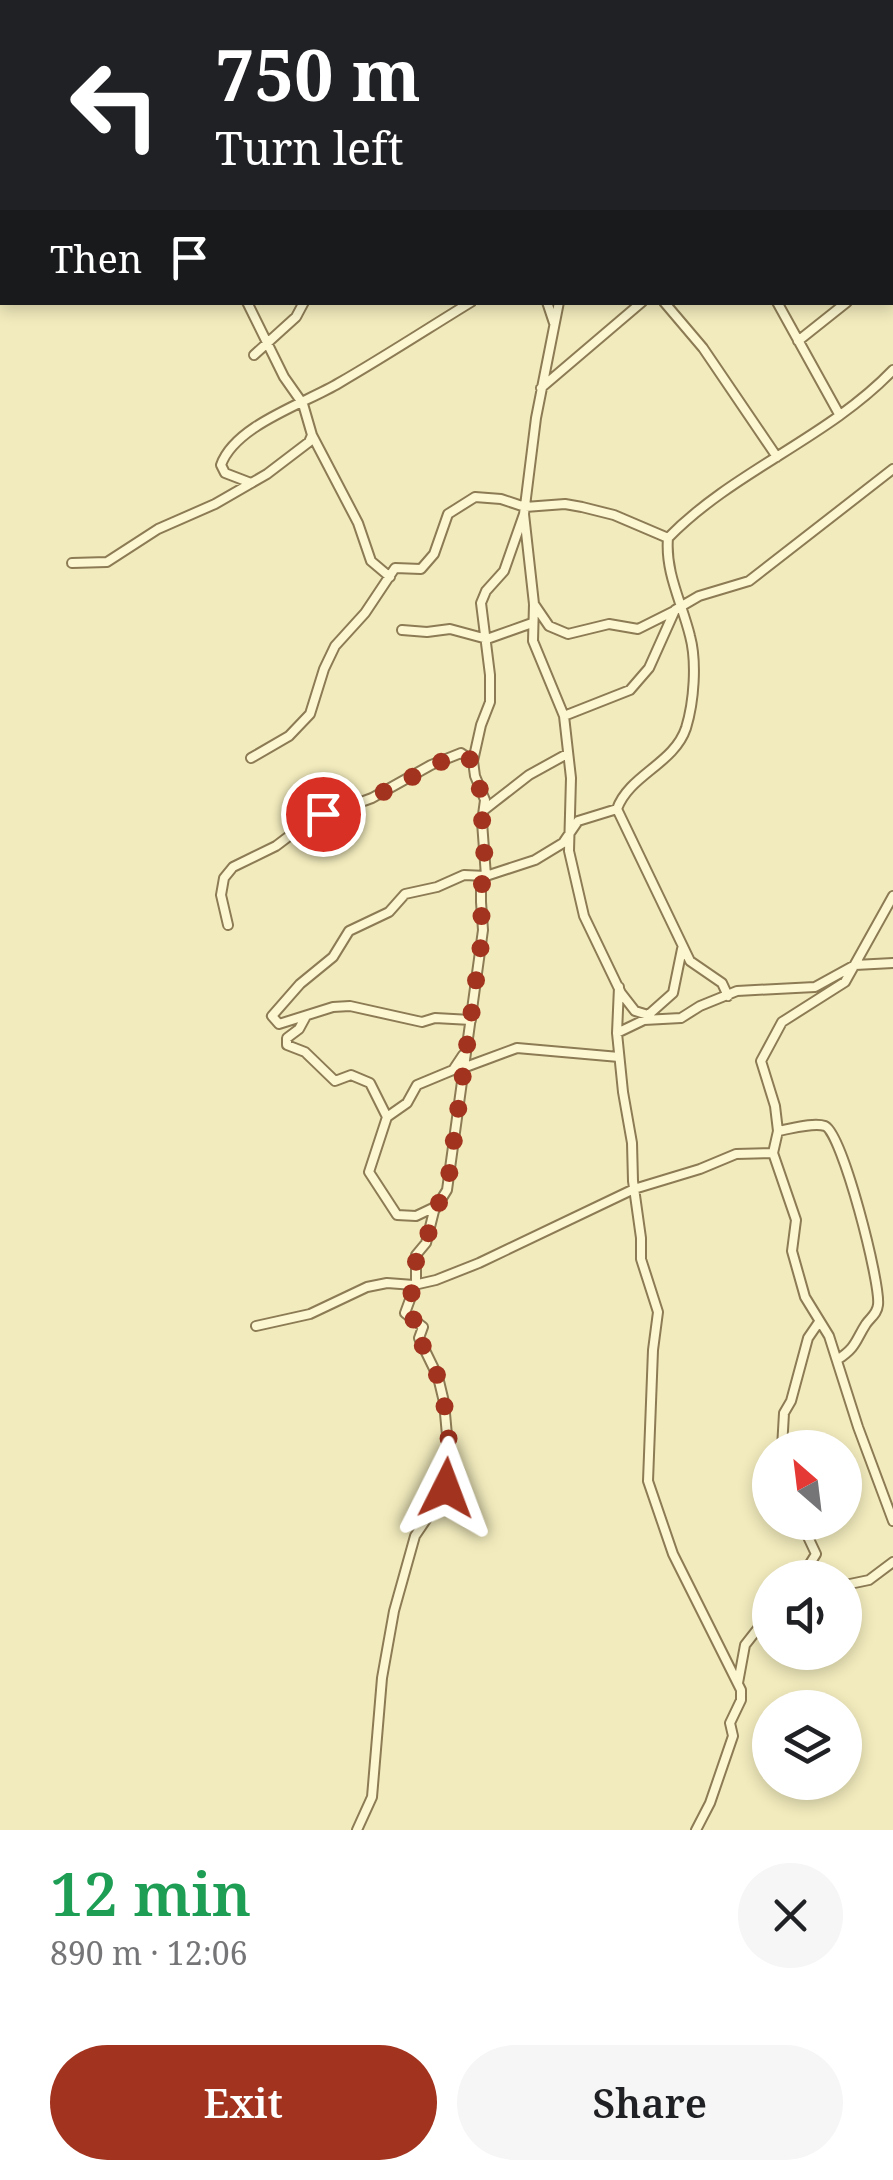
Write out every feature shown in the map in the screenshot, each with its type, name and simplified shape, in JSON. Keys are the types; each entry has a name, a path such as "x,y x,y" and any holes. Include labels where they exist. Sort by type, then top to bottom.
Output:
{"street":[{"path":"249,305 284,377 302,401 312,436 358,523 371,561 390,577"},
{"path":"254,355 296,317 302,305"},
{"path":"251,482 226,473 222,460 272,416 338,384 466,305"},
{"path":"548,305 554,323"},
{"path":"357,1830 372,1797 382,1678 394,1611 415,1536 444,1492 451,1458 438,1377 419,1338 423,1327 404,1312 411,1302 416,1255 426,1243 436,1206 447,1190 483,930 484,810 473,761 490,702 482,600 504,571 525,510 558,305"},
{"path":"542,388 639,305"},
{"path":"667,305 703,348 777,457"},
{"path":"779,305 839,414"},
{"path":"798,340 843,305"},
{"path":"668,538 706,504 839,414 893,370"},
{"path":"72,563 107,562 158,529 199,512 251,482 302,450 312,436"},
{"path":"534,604 549,626 568,634 608,624 638,628 699,596 749,581 893,470"},
{"path":"251,758 289,736 310,714 335,646 396,568 421,569 434,554 448,514 468,500 484,496 525,510 565,504 582,507 614,515 668,538"},
{"path":"525,510 536,651 564,716 571,778 569,850 584,916 635,1011 646,1018 678,1019 744,990 815,988 854,965 893,962"},
{"path":"668,538 669,567 678,609 693,651 686,727 671,751 622,796 617,809 682,948 690,961 722,983 728,996"},
{"path":"564,716 616,698 636,686 678,609"},
{"path":"402,630 428,632 450,628 486,639 532,624"},
{"path":"228,924 221,904 224,878 241,861 276,846 309,822 372,798 458,753 473,761"},
{"path":"484,810 529,775 568,754"},
{"path":"549,764 571,778"},
{"path":"472,1020 435,1018 422,1022 350,1006 333,1007 279,1024 272,1016 300,984 333,957 357,924 388,912 405,894 437,887 464,874 486,876 535,860 554,850 578,822 617,809"},
{"path":"893,896 845,982 782,1022 763,1054 762,1068 775,1106 778,1130 773,1153 796,1220 792,1251 808,1306 829,1336 838,1360 893,1521"},
{"path":"618,1033 646,1018 673,993 682,948"},
{"path":"619,987 619,1057 632,1143 641,1260 658,1312 648,1481 673,1554 741,1695 730,1723 733,1736 710,1804 696,1830"},
{"path":"305,1018 299,1030 286,1038 287,1045 305,1052 336,1082 351,1075 370,1083 387,1117"},
{"path":"463,1068 517,1048 619,1057"},
{"path":"436,1206 416,1216 397,1215 370,1175 387,1117 407,1103 417,1085 452,1071 463,1056"},
{"path":"778,1130 822,1126 831,1130 839,1144 861,1220 878,1308 858,1344 838,1360"},
{"path":"256,1326 310,1314 367,1287 387,1283 414,1285 479,1263 634,1190 736,1154 773,1153"},
{"path":"781,1430 808,1338 818,1322"},
{"path":"862,1581 893,1562"},
{"path":"738,1683 745,1645 752,1636"}],"route":[{"path":"323,814 372,798 458,753 473,761 484,800 486,876 480,902 483,930 450,1172 426,1243 416,1255 416,1282 404,1312 423,1327 419,1338 438,1377 444,1402 451,1458 446,1488"}]}
